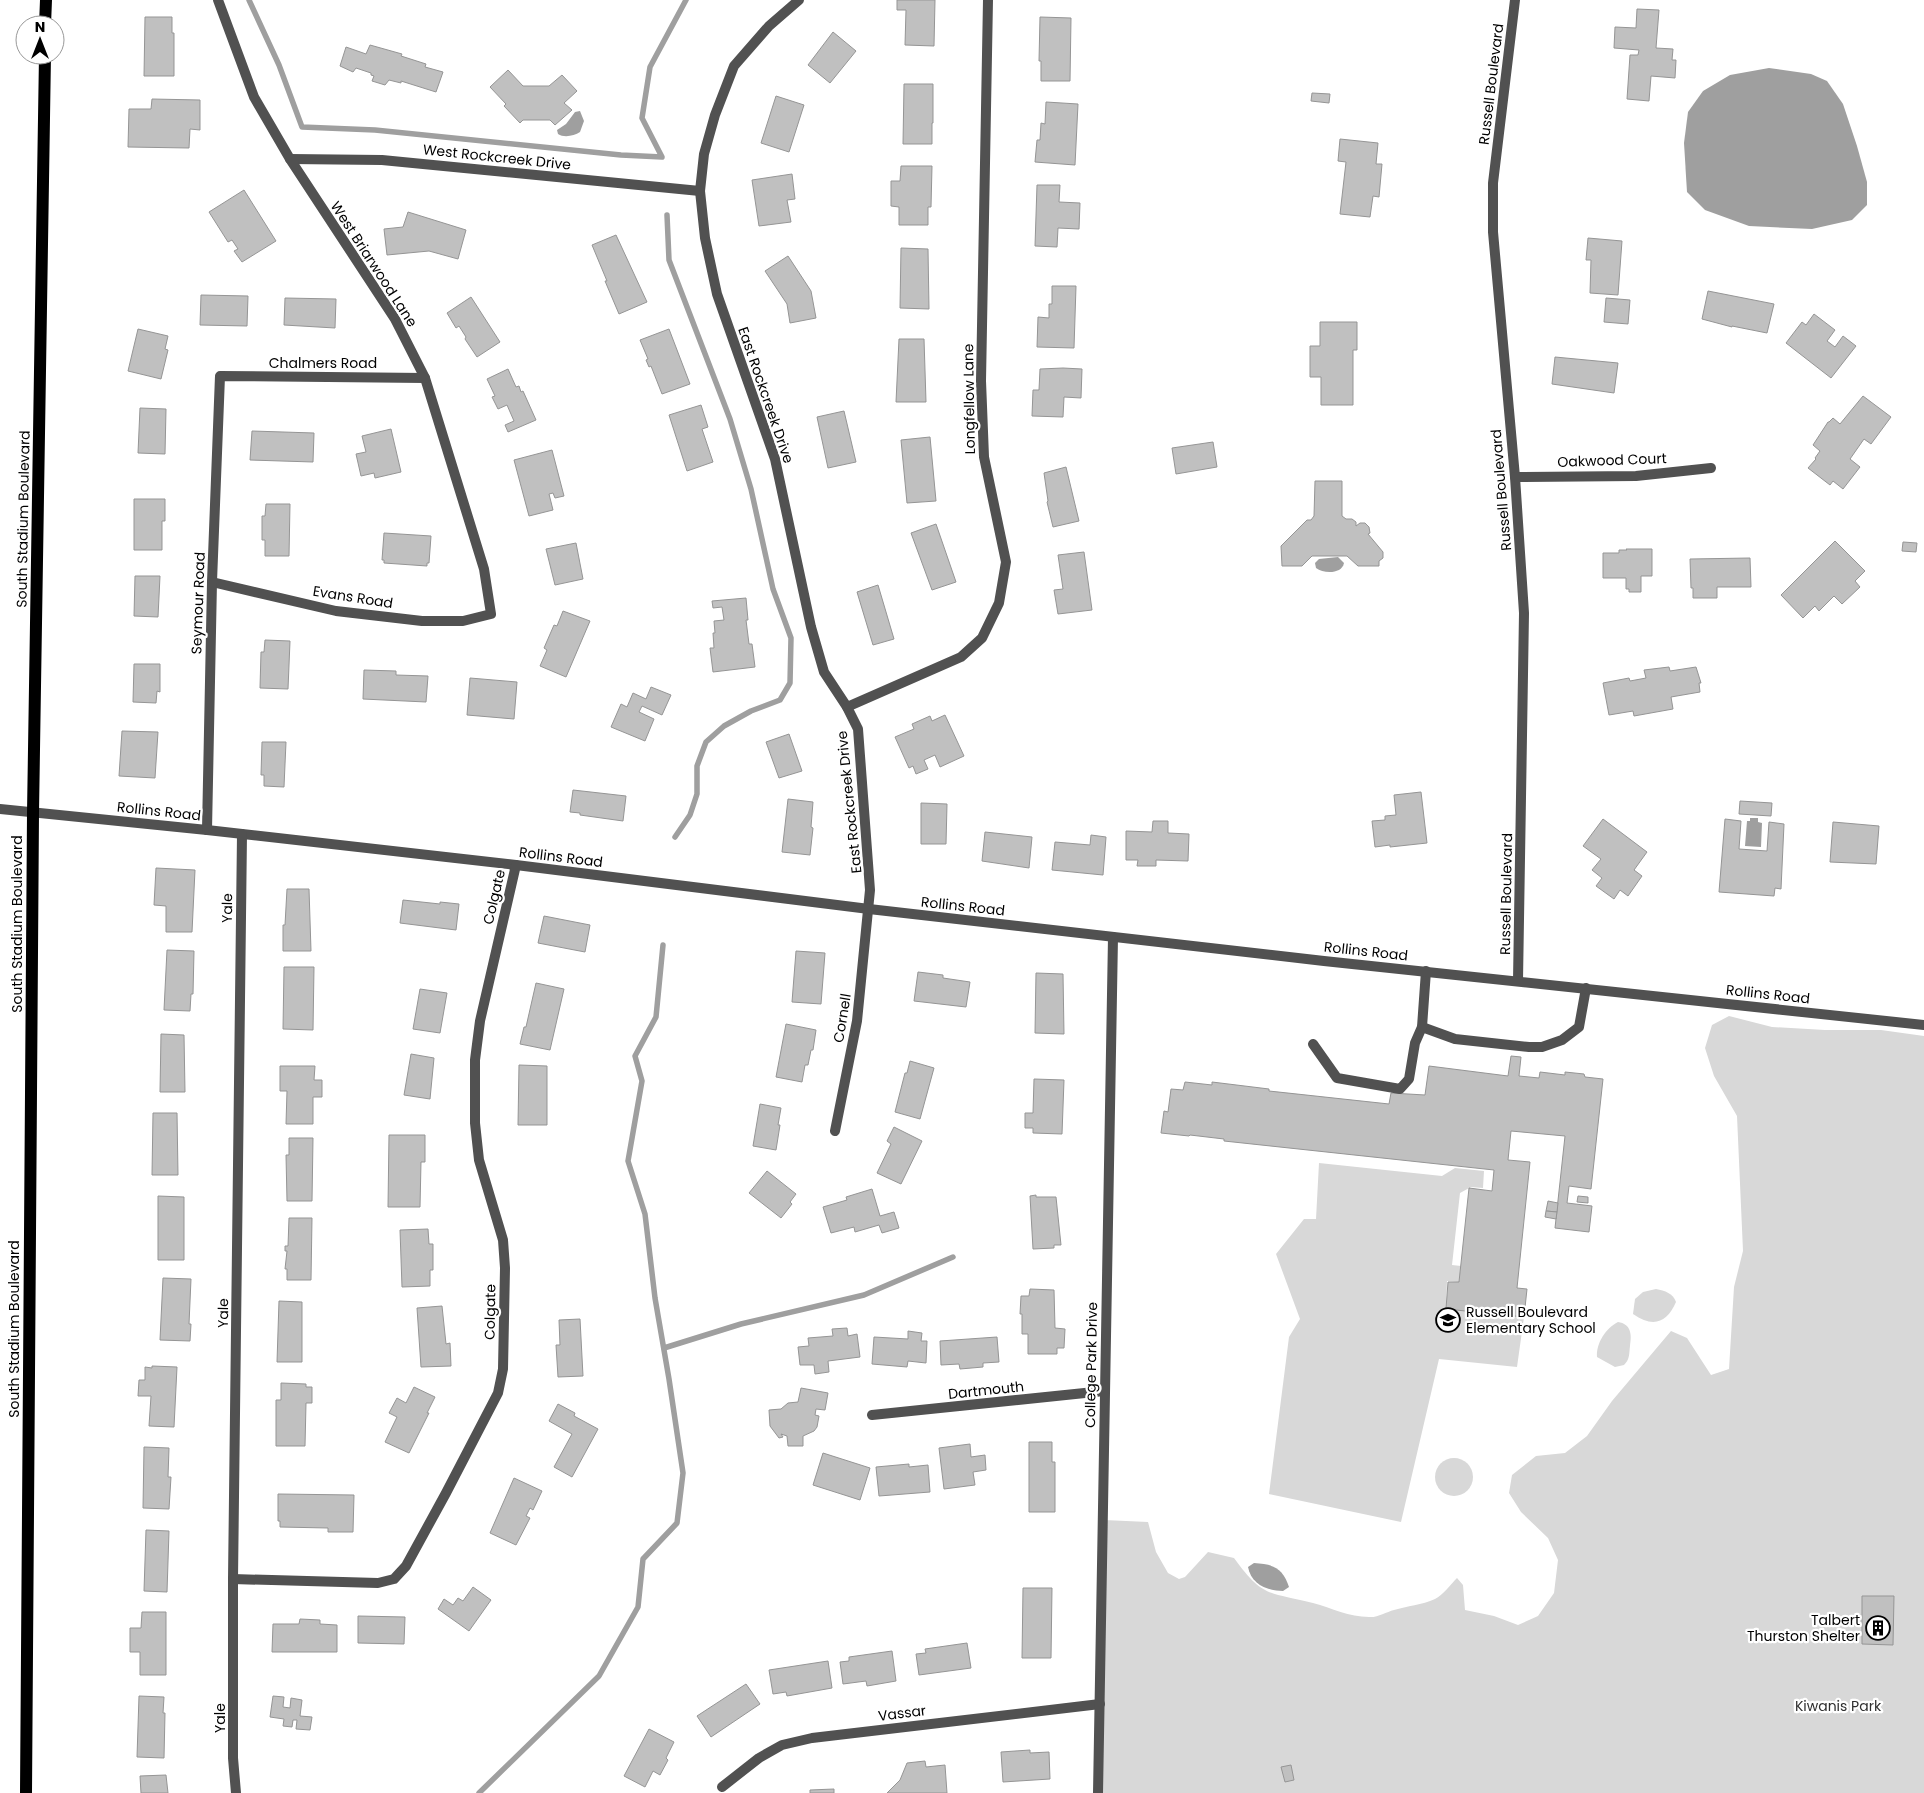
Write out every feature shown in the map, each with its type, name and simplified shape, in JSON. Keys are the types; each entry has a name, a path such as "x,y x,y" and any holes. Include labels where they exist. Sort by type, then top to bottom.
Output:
{"main road":[{"path":"45,15 46,0"},
{"name":"South Stadium Boulevard","path":"26,1793 33,813 45,65"}],"street":[{"name":"West Briarwood Lane","path":"218,0 254,97 290,159 395,319 425,378 484,569 491,614"},
{"name":"East Rockcreek Drive","path":"799,0 769,26 734,66 715,115 704,154 700,191 705,238 717,294 775,459 811,627 824,672 848,707 858,729 871,880 869,910"},
{"name":"Longfellow Lane","path":"848,707 961,657 982,638 999,603 1006,562 984,457 981,381 988,0"},
{"name":"Russell Boulevard","path":"1515,0 1493,183 1493,232 1515,476 1524,613 1518,980"},
{"name":"West Rockcreek Drive","path":"290,159 382,160 700,191"},
{"name":"Chalmers Road","path":"220,376 425,378"},
{"name":"Seymour Road","path":"206,830 212,582 220,376"},
{"name":"Oakwood Court","path":"1515,476 1636,476 1711,468"},
{"name":"Evans Road","path":"212,582 345,612 463,622 491,614"},
{"name":"Rollins Road","path":"0,809 516,865 869,910 1924,1025"},
{"name":"Yale","path":"236,1793 233,1758 234,1579 242,834"},
{"name":"Colgate","path":"234,1579 378,1583 394,1579 406,1566 498,1394 503,1369 505,1268 502,1240 479,1160 475,1123 475,1060 480,1021 516,865"},
{"name":"Cornell","path":"835,1131 857,1021 869,910"},
{"name":"College Park Drive","path":"1098,1793 1113,937"},
{"path":"1313,1044 1337,1078 1400,1088 1409,1079 1415,1044 1422,1027 1426,971"},
{"path":"1422,1027 1455,1039 1542,1047 1562,1040 1579,1027 1586,988"},
{"name":"Dartmouth","path":"872,1415 1104,1391"},
{"name":"Vassar","path":"722,1787 759,1758 782,1745 812,1738 1100,1704"}],"green space":[{"name":"Kiwanis Park","path":"1729,1016 1772,1027 1825,1030 1881,1030 1924,1036 1924,1793 1098,1793 1104,1520 1148,1522 1156,1552 1168,1573 1179,1579 1185,1577 1208,1552 1234,1558 1252,1580 1268,1591 1354,1616 1375,1617 1430,1601 1441,1595 1457,1578 1463,1585 1465,1610 1494,1616 1518,1625 1538,1616 1554,1593 1558,1560 1548,1538 1521,1512 1509,1493 1512,1475 1536,1456 1565,1453 1587,1436 1612,1401 1671,1331 1687,1338 1711,1375 1729,1369 1734,1287 1743,1251 1737,1116 1714,1076 1705,1048 1712,1025"},
{"path":"1319,1163 1442,1176 1455,1168 1484,1171 1483,1188 1471,1187 1460,1193 1452,1265 1461,1266 1459,1282 1447,1281 1446,1308 1524,1317 1517,1367 1439,1359 1401,1522 1269,1494 1289,1337 1300,1319 1276,1254 1304,1219 1316,1219"},
{"path":"1656,1289 1668,1293 1675,1299 1676,1302 1668,1315 1664,1319 1653,1322 1633,1314 1635,1299 1643,1292"},
{"path":"1618,1322 1626,1325 1630,1330 1631,1342 1627,1361 1624,1365 1615,1367 1597,1357 1597,1352 1603,1336"},
{"path":"1454,1458 1468,1463 1473,1477 1468,1491 1454,1496 1440,1491 1435,1477 1440,1463"}],"shaded area":[{"path":"1769,68 1811,74 1827,81 1843,104 1867,182 1867,205 1852,220 1812,229 1749,226 1705,210 1687,192 1684,143 1688,112 1703,91 1730,75"},
{"path":"580,111 584,121 580,132 569,136 558,134 557,130 566,124 575,112"},
{"path":"1338,557 1344,563 1343,567 1336,571 1328,572 1316,568 1315,563 1319,559"},
{"path":"1750,818 1758,818 1758,822 1762,823 1761,847 1745,846 1747,821 1750,821"},
{"path":"1254,1563 1276,1568 1284,1575 1289,1587 1283,1591 1277,1591 1266,1588 1256,1582 1252,1578 1248,1567"}],"building":[{"path":"897,0 935,0 934,46 905,45 906,10 897,10"},
{"path":"1637,9 1659,10 1656,48 1673,49 1672,60 1676,60 1675,78 1651,76 1649,101 1627,99 1630,55 1638,55 1639,50 1614,48 1615,27 1636,28"},
{"path":"145,17 172,17 174,76 144,76"},
{"path":"1040,17 1071,18 1070,81 1041,81 1041,61 1039,61"},
{"path":"833,32 856,51 830,83 808,65"},
{"path":"370,45 402,54 401,56 426,64 425,67 443,72 436,92 401,81 401,83 389,80 385,85 372,81 374,76 371,73 356,68 353,72 340,66 346,47 366,54"},
{"path":"508,70 523,86 549,86 562,75 577,91 564,103 572,110 555,125 550,120 523,120 520,123 490,87"},
{"path":"904,84 933,84 932,144 903,144"},
{"path":"1312,93 1330,94 1329,103 1311,101"},
{"path":"776,96 804,105 789,152 761,143"},
{"path":"152,99 200,100 200,130 190,129 189,148 128,147 129,109 151,109"},
{"path":"1046,102 1078,104 1075,165 1035,162 1037,140 1040,140 1041,123 1045,124"},
{"path":"1340,139 1378,143 1376,164 1382,164 1379,197 1373,196 1370,217 1340,214 1346,162 1338,161"},
{"path":"901,166 932,166 931,207 928,207 928,225 899,225 899,207 891,206 891,181 900,181"},
{"path":"792,174 795,199 787,200 791,222 759,226 752,180"},
{"path":"1037,185 1060,185 1059,202 1080,203 1079,229 1058,228 1057,247 1035,246"},
{"path":"244,190 276,241 242,262 234,251 238,249 232,240 228,242 209,212"},
{"path":"408,212 466,230 458,259 429,251 387,255 384,229 403,227"},
{"path":"616,235 647,302 619,314 592,245"},
{"path":"1588,238 1622,241 1618,295 1590,293 1591,260 1586,260"},
{"path":"901,248 928,249 929,309 900,308"},
{"path":"788,256 811,291 816,318 790,323 787,304 765,271"},
{"path":"1052,286 1076,286 1074,348 1037,347 1038,317 1049,318 1049,304 1052,304"},
{"path":"1708,291 1774,304 1767,333 1732,327 1702,319"},
{"path":"201,295 248,296 247,326 200,325"},
{"path":"471,297 500,342 477,357 459,326 456,328 447,313"},
{"path":"285,298 336,299 335,328 284,325"},
{"path":"1606,298 1630,300 1628,324 1604,322"},
{"path":"1814,314 1835,330 1827,341 1835,347 1843,336 1856,346 1831,378 1786,343 1802,322 1806,325"},
{"path":"1320,322 1357,322 1357,350 1353,350 1353,405 1321,405 1321,377 1310,377 1310,346 1320,346"},
{"path":"138,329 168,336 165,349 168,350 161,379 128,371"},
{"path":"669,329 690,384 662,394 651,366 649,367 646,360 648,359 640,340"},
{"path":"899,339 924,339 926,402 896,402"},
{"path":"1555,357 1618,363 1614,393 1552,384"},
{"path":"508,369 516,387 519,386 521,392 523,391 536,420 508,432 505,425 514,421 507,405 498,409 492,397 495,396 487,379"},
{"path":"1040,369 1082,369 1081,398 1064,397 1063,417 1032,416 1033,390 1039,390"},
{"path":"1863,396 1891,417 1871,444 1864,439 1850,459 1860,467 1843,489 1833,481 1830,485 1808,468 1820,451 1813,445 1828,422 1833,418 1840,424"},
{"path":"701,405 708,427 702,429 713,462 687,471 669,415"},
{"path":"140,408 166,409 165,454 138,453"},
{"path":"844,411 856,462 828,468 817,417"},
{"path":"391,429 401,472 375,478 374,473 361,476 356,454 366,452 362,436"},
{"path":"252,431 314,433 313,462 250,460"},
{"path":"930,437 936,501 907,503 901,440"},
{"path":"1213,442 1217,467 1176,474 1172,448"},
{"path":"552,450 564,496 555,498 553,493 549,494 553,510 529,516 514,460"},
{"path":"1066,467 1079,521 1053,527 1047,502 1044,473"},
{"path":"1315,481 1342,481 1342,516 1346,519 1352,519 1356,522 1356,526 1360,523 1365,523 1369,527 1370,533 1368,534 1383,552 1383,558 1379,561 1379,566 1358,566 1347,556 1312,556 1302,566 1282,566 1281,546 1307,520 1311,520 1314,516"},
{"path":"134,499 165,499 165,521 162,521 162,550 134,550"},
{"path":"266,504 290,504 289,556 265,556 265,540 262,540 262,516 265,516"},
{"path":"936,524 956,582 932,590 911,533"},
{"path":"384,533 431,536 429,563 427,563 427,566 384,563 384,560 382,560"},
{"path":"1835,541 1865,571 1855,581 1860,587 1842,604 1834,596 1819,611 1815,606 1803,618 1781,595"},
{"path":"1903,542 1917,543 1916,552 1902,551"},
{"path":"576,543 583,579 555,585 546,549"},
{"path":"1652,549 1652,576 1641,576 1641,592 1629,592 1629,589 1626,589 1626,578 1603,578 1603,553 1619,553 1619,550"},
{"path":"1084,552 1092,610 1058,614 1054,590 1063,589 1058,555"},
{"path":"1750,558 1751,587 1717,587 1717,598 1693,598 1690,559"},
{"path":"135,576 160,576 158,617 134,616"},
{"path":"878,585 894,639 873,645 857,592"},
{"path":"746,598 749,644 752,644 755,667 713,672 710,648 714,648 714,621 724,620 722,607 713,608 712,601"},
{"path":"563,611 590,621 566,677 540,666 547,650 544,648 554,625 557,626"},
{"path":"265,640 290,641 288,689 260,688 261,652 264,652"},
{"path":"134,664 160,664 160,692 157,691 156,703 133,702"},
{"path":"1669,667 1670,671 1696,667 1701,683 1699,683 1700,692 1671,697 1673,709 1634,716 1633,711 1609,715 1603,683 1629,678 1630,681 1646,678 1644,670"},
{"path":"364,670 396,671 396,675 428,676 426,702 363,699"},
{"path":"470,678 517,682 514,719 467,715"},
{"path":"651,687 671,695 662,715 642,706 639,712 654,719 645,741 611,727 621,704 627,707 633,693 646,699"},
{"path":"945,715 964,756 940,767 935,755 924,760 928,769 916,774 913,766 909,768 895,737 914,729 912,724 930,716 932,721"},
{"path":"122,731 158,732 155,778 119,776"},
{"path":"789,734 802,771 779,778 766,742"},
{"path":"262,742 286,742 284,787 264,786 264,775 261,775"},
{"path":"573,790 626,796 623,821 570,812"},
{"path":"1421,792 1427,843 1375,847 1372,821 1385,820 1385,816 1396,815 1394,795"},
{"path":"788,799 813,802 810,855 782,852"},
{"path":"1740,801 1772,803 1771,816 1739,814"},
{"path":"921,803 947,804 946,844 921,844"},
{"path":"1603,819 1647,852 1634,870 1642,876 1628,896 1620,890 1614,899 1596,886 1602,878 1592,870 1601,859 1583,846"},
{"path":"1725,819 1741,821 1739,849 1767,851 1769,822 1784,824 1781,889 1775,888 1774,896 1719,892"},
{"path":"1153,821 1168,821 1168,833 1189,834 1188,861 1156,860 1156,866 1137,866 1138,860 1126,860 1126,831 1152,832"},
{"path":"1833,822 1879,826 1876,864 1830,862"},
{"path":"985,832 1032,837 1029,868 982,861"},
{"path":"1091,835 1106,837 1103,875 1052,870 1055,842 1090,845"},
{"path":"156,868 195,870 192,932 166,932 166,906 154,905"},
{"path":"287,889 309,889 311,951 283,951 283,925 285,925"},
{"path":"403,900 459,904 456,930 400,923"},
{"path":"544,916 590,925 585,952 538,943"},
{"path":"167,950 194,951 193,994 191,994 190,1011 164,1010"},
{"path":"796,951 825,953 821,1004 792,1002"},
{"path":"284,967 314,967 313,1030 283,1029"},
{"path":"918,972 943,975 943,978 970,982 966,1007 914,1001"},
{"path":"1036,973 1063,974 1064,1034 1035,1033"},
{"path":"536,983 564,989 550,1050 520,1044"},
{"path":"420,989 447,993 440,1033 413,1029"},
{"path":"786,1024 816,1030 813,1050 811,1050 808,1065 805,1065 802,1082 776,1077"},
{"path":"161,1034 184,1035 185,1092 160,1092"},
{"path":"411,1054 434,1058 430,1099 404,1095"},
{"name":"Russell Boulevard Elementary School","path":"1511,1056 1521,1057 1519,1076 1539,1078 1540,1072 1565,1075 1565,1072 1603,1079 1591,1189 1569,1186 1567,1203 1592,1206 1589,1232 1555,1228 1565,1136 1511,1131 1508,1160 1530,1162 1517,1288 1527,1289 1524,1317 1446,1309 1448,1282 1459,1282 1469,1188 1492,1191 1494,1170 1161,1133 1164,1111 1168,1112 1171,1089 1183,1090 1185,1082 1212,1085 1212,1082 1269,1089 1269,1091 1389,1104 1391,1093 1425,1095 1429,1066 1508,1076"},
{"path":"910,1061 934,1068 920,1119 895,1112"},
{"path":"519,1065 547,1066 547,1125 518,1125"},
{"path":"280,1066 315,1066 314,1080 322,1080 322,1097 313,1097 313,1124 286,1124 287,1091 280,1091"},
{"path":"1034,1079 1064,1080 1062,1134 1033,1133 1033,1128 1025,1128 1025,1113 1033,1113"},
{"path":"760,1104 781,1108 776,1150 753,1146"},
{"path":"153,1113 177,1113 178,1175 152,1175"},
{"path":"894,1127 922,1141 901,1184 877,1173 891,1144 887,1141"},
{"path":"389,1135 425,1135 425,1162 421,1162 420,1207 388,1207"},
{"path":"289,1138 313,1138 312,1201 287,1201 286,1155 289,1155"},
{"path":"767,1171 796,1194 790,1202 792,1204 781,1218 749,1193"},
{"path":"872,1189 880,1216 894,1212 899,1228 882,1233 879,1225 855,1232 854,1227 831,1233 823,1207 847,1200 846,1197"},
{"path":"1036,1195 1036,1197 1056,1197 1061,1245 1054,1245 1054,1248 1033,1249 1030,1196"},
{"path":"158,1196 184,1197 184,1260 158,1260"},
{"path":"1578,1196 1588,1197 1588,1203 1577,1202"},
{"path":"1548,1201 1558,1203 1557,1212 1546,1211"},
{"path":"1546,1211 1557,1212 1556,1219 1545,1217"},
{"path":"289,1218 312,1218 311,1280 287,1280 287,1269 285,1269 287,1251 285,1251 285,1246 288,1246"},
{"path":"428,1229 429,1244 433,1244 433,1270 430,1270 430,1286 402,1287 400,1230"},
{"path":"163,1278 191,1279 190,1341 160,1340"},
{"path":"1030,1289 1054,1290 1055,1328 1065,1329 1064,1348 1057,1348 1057,1354 1028,1354 1028,1334 1022,1334 1022,1314 1020,1314 1021,1296 1029,1296"},
{"path":"279,1301 302,1302 302,1362 277,1362"},
{"path":"442,1306 446,1344 450,1343 451,1366 421,1367 417,1308"},
{"path":"580,1319 583,1376 558,1377 556,1345 560,1345 559,1320"},
{"path":"847,1328 848,1336 857,1334 860,1357 828,1361 829,1372 815,1374 814,1365 800,1365 798,1347 809,1346 808,1338 833,1336 832,1329"},
{"path":"908,1331 922,1333 921,1341 927,1341 926,1363 908,1361 907,1367 872,1364 874,1337 908,1339"},
{"path":"997,1337 999,1362 983,1363 983,1367 960,1369 959,1364 941,1365 940,1341"},
{"path":"152,1366 177,1367 174,1427 149,1426 151,1396 138,1396 139,1380 145,1380 145,1367 152,1368"},
{"path":"281,1383 306,1384 306,1387 312,1387 312,1403 306,1403 305,1446 276,1446 276,1400 281,1400"},
{"path":"414,1387 435,1397 409,1453 385,1442 397,1417 389,1413 397,1398 406,1403"},
{"path":"801,1388 828,1393 825,1410 816,1409 815,1415 819,1416 817,1427 814,1431 803,1436 803,1446 788,1446 787,1436 781,1434 783,1437 779,1438 770,1426 769,1410 781,1409 788,1403 798,1402"},
{"path":"558,1404 575,1413 574,1416 598,1429 572,1477 554,1467 572,1434 549,1421"},
{"path":"1029,1442 1052,1442 1052,1462 1055,1462 1055,1512 1029,1512"},
{"path":"970,1444 971,1457 985,1455 986,1470 973,1472 975,1485 944,1489 939,1448"},
{"path":"144,1447 169,1448 168,1477 171,1477 169,1509 143,1508"},
{"path":"823,1453 870,1468 860,1500 813,1485"},
{"path":"909,1464 909,1467 928,1465 930,1492 879,1496 876,1467"},
{"path":"514,1478 542,1491 533,1510 530,1508 526,1516 530,1518 516,1545 490,1533"},
{"path":"278,1494 354,1495 353,1532 328,1532 328,1528 280,1527 280,1521 278,1521"},
{"path":"146,1530 169,1531 167,1592 144,1591"},
{"path":"473,1587 491,1600 469,1631 438,1609 444,1599 453,1605 458,1598 463,1601"},
{"path":"1023,1588 1052,1588 1051,1658 1022,1658"},
{"name":"Talbert Thurston Shelter","path":"1862,1596 1894,1596 1893,1645 1862,1644"},
{"path":"142,1612 166,1612 166,1675 140,1675 140,1652 130,1652 130,1628 141,1628"},
{"path":"358,1616 405,1617 404,1644 358,1643"},
{"path":"300,1619 320,1620 320,1624 337,1625 337,1652 272,1652 273,1624 299,1624"},
{"path":"967,1643 971,1668 919,1675 916,1654 926,1653 925,1649"},
{"path":"892,1651 896,1681 867,1686 866,1681 843,1684 840,1662 849,1661 849,1657"},
{"path":"828,1661 832,1688 787,1696 786,1692 773,1694 769,1670"},
{"path":"746,1684 760,1704 711,1737 697,1716"},
{"path":"139,1696 164,1697 164,1758 137,1757"},
{"path":"273,1696 284,1697 283,1707 290,1708 291,1698 302,1700 300,1716 312,1717 310,1730 296,1729 297,1720 293,1720 292,1727 283,1726 284,1719 270,1717"},
{"path":"649,1729 674,1742 666,1758 668,1760 660,1775 653,1771 645,1787 624,1776"},
{"path":"1030,1750 1030,1753 1049,1752 1050,1779 1003,1782 1001,1752"},
{"path":"925,1761 926,1767 945,1765 947,1793 887,1793 900,1780 907,1763"},
{"path":"1291,1765 1294,1780 1285,1782 1281,1767"},
{"path":"166,1775 168,1793 141,1793 140,1776"},
{"path":"834,1789 834,1793 810,1793 810,1790"}],"waterway":[{"path":"249,0 279,65 302,127 375,130 621,155 662,157 642,118 650,67 686,0"},
{"path":"667,215 669,260 730,419 751,489 773,589 791,638 790,683 780,700 751,711 724,726 706,742 697,766 697,794 690,815 675,837"},
{"path":"479,1793 599,1676 638,1607 643,1559 677,1523 683,1473 655,1298 645,1214 628,1161 642,1081 635,1056 656,1017 663,945"},
{"path":"664,1348 741,1324 864,1295 953,1257"}],"place":[{"name":"Russell Boulevard Elementary School","path":"1448,1320"},
{"name":"Talbert Thurston Shelter","path":"1878,1628"}]}
